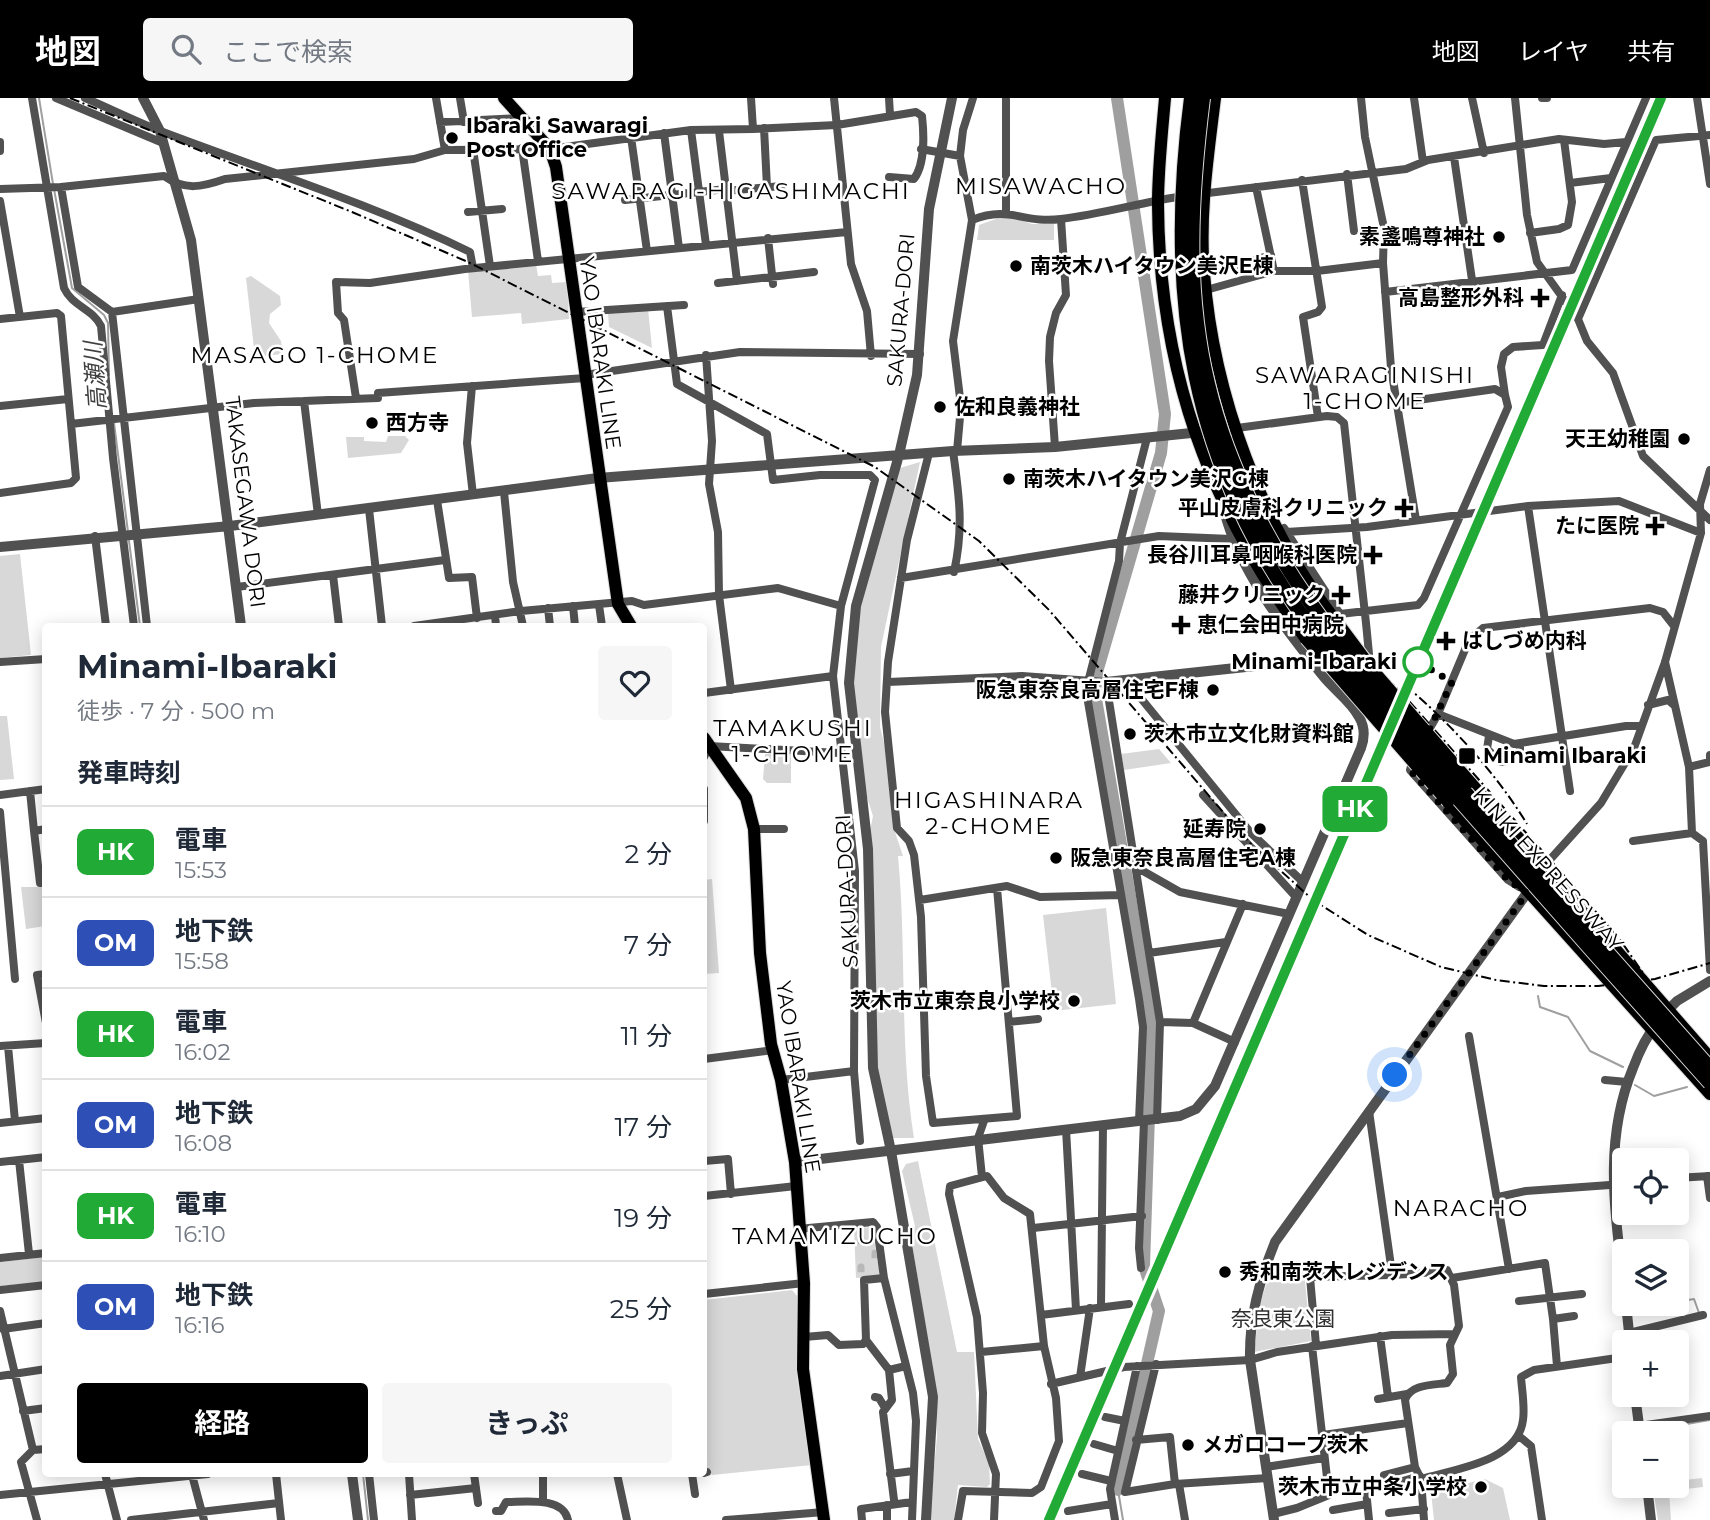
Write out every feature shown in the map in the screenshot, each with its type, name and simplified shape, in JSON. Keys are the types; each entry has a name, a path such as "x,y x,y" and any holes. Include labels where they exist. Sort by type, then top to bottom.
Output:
{"highway":[{"name":"KINKI EXPRESSWAY","path":"1191,98 1180,205 1184,315 1206,420 1217,454 1250,529 1294,604 1344,668 1710,1083"},
{"name":"KINKI EXPRESSWAY","path":"1203,98 1192,241 1197,325 1216,416 1241,482 1261,524 1300,591 1368,681 1710,1068"}],"main road":[{"name":"YAO IBARAKI LINE","path":"504,98 550,149 556,166 598,478 618,604 629,623"},
{"path":"1165,98 1158,200 1161,275 1168,328 1182,396 1195,433 1221,499 1247,552 1306,639 1527,893 1655,1025 1710,1094"},
{"path":"1214,98 1203,194 1206,290 1217,359 1237,428 1289,554 1376,674 1710,1058"},
{"name":"YAO IBARAKI LINE","path":"707,749 746,798 754,829 760,953 795,1163 804,1283 803,1369 824,1516"}],"street":[{"path":"32,98 78,287 96,309 101,326 147,623"},
{"path":"56,98 163,143"},
{"path":"85,98 160,131 349,198 467,250 473,268"},
{"name":"TAKASEGAWA DORI","path":"144,98 160,131 191,240 241,623"},
{"path":"436,98 444,149"},
{"path":"460,98 464,122"},
{"path":"751,98 753,129"},
{"path":"834,98 853,274 867,312 872,356"},
{"path":"889,98 890,115"},
{"name":"SAKURA-DORI","path":"926,1520 933,1397 891,1151 873,1069 868,849 849,683 856,606 899,456 920,354 929,209 952,98"},
{"path":"954,572 961,539 955,451 961,406 953,341 972,220 960,156 963,130 973,98"},
{"path":"1006,98 1006,211"},
{"path":"1361,98 1365,137 1384,228 1385,292 1416,520"},
{"path":"1414,98 1423,162"},
{"path":"1472,98 1485,153"},
{"path":"1515,98 1530,233 1537,262 1578,319 1587,341 1613,373 1643,456 1710,520"},
{"path":"1385,292 1572,270 1646,98"},
{"path":"1697,98 1706,136 1710,184"},
{"path":"0,189 54,187 164,176 176,185 204,187 225,179 414,159 444,149 550,149 691,130 837,125 916,112 922,116 919,173 914,179 889,177"},
{"path":"440,122 523,118"},
{"path":"764,128 767,187"},
{"path":"691,130 706,245"},
{"path":"719,131 737,281"},
{"path":"664,133 679,248"},
{"path":"1578,319 1656,140 1706,136"},
{"path":"631,137 647,251"},
{"path":"972,220 1006,211 1033,221 1061,219 1158,200 1347,174 1406,169 1423,162 1520,145 1564,140 1604,144 1626,142"},
{"path":"1530,233 1568,225 1572,202 1564,140"},
{"path":"0,142 0,150"},
{"path":"522,148 538,261"},
{"path":"473,149 490,266"},
{"path":"922,149 960,156"},
{"path":"1454,157 1472,280"},
{"path":"1347,174 1354,232"},
{"path":"1570,183 1611,178"},
{"path":"1302,180 1322,307 1318,312 1303,317 1318,417"},
{"path":"625,200 782,186"},
{"path":"54,187 64,288 73,301 112,312 199,299"},
{"path":"1256,187 1274,271"},
{"path":"0,201 3,231 20,317"},
{"path":"468,212 502,208"},
{"path":"1055,446 1049,349 1056,313 1066,295 1061,219"},
{"path":"356,398 344,320 338,313 336,282 370,283 490,266 847,232"},
{"path":"768,238 773,281"},
{"path":"1237,265 1271,256"},
{"path":"1206,290 1274,271 1317,271 1383,263"},
{"path":"718,283 773,281 814,272"},
{"path":"1261,489 1338,612 1365,612 1418,605 1427,591 1508,407 1501,367 1504,354 1513,347 1543,345 1562,295"},
{"path":"576,312 684,305"},
{"path":"667,306 677,384 767,434 773,480 820,475 870,475 875,480 841,606 833,676 839,753 855,871 854,1071 860,1141"},
{"path":"112,312 122,534 134,623"},
{"path":"0,319 58,313 61,316 76,478 71,483 0,493"},
{"path":"71,424 214,408 378,398 379,393 585,377 706,355 771,350 872,356 920,354"},
{"path":"706,355 711,470 709,484 718,533 719,594 731,690"},
{"path":"472,386 467,443 473,495"},
{"path":"1398,403 1495,389 1505,395"},
{"path":"0,406 68,399"},
{"path":"304,401 318,515"},
{"path":"0,547 95,536 230,526 598,478 1055,446 1337,417 1344,423 1369,657 1336,691"},
{"path":"1142,1268 1139,1248 1142,1216 1143,1027 1088,679 1151,438"},
{"path":"929,453 907,540 885,712 897,828 909,841 914,855 920,901 926,1076 933,1123 978,1118 984,1121 1017,1116 997,888"},
{"path":"1546,864 1611,789 1628,762 1665,662 1701,533 1700,512 1710,470"},
{"path":"504,492 513,582 523,623"},
{"path":"795,1163 978,1138 1180,1116 1196,1109 1215,1086 1363,741 1360,717 1310,660 1231,539 1221,499"},
{"path":"438,500 449,578 472,577 477,618"},
{"path":"1286,532 1528,506 1619,501 1701,533"},
{"path":"1528,506 1570,791"},
{"path":"369,509 382,623"},
{"path":"95,536 106,623"},
{"path":"901,578 954,572 1159,536 1231,539"},
{"path":"237,587 445,560"},
{"path":"332,575 339,623"},
{"path":"463,623 477,618 548,608 632,601 644,605 719,594 786,589 841,606"},
{"path":"599,605 602,623"},
{"path":"573,606 575,623"},
{"path":"548,608 550,623"},
{"path":"1266,1265 1309,1270 1329,1494 1274,1517 1250,1360 1254,1304 1266,1265 1275,1242 1527,893 1508,880 1410,770 1474,633 1486,627 1650,608 1663,612 1674,626"},
{"path":"495,615 496,623"},
{"path":"0,662 42,659"},
{"path":"888,682 1021,676 1104,681 1310,660"},
{"path":"1665,662 1689,767 1692,833"},
{"path":"707,693 833,676"},
{"path":"1133,679 1135,691 1251,834 1303,882"},
{"path":"1104,681 1160,1022 1156,1120"},
{"path":"1648,705 1668,701 1675,706"},
{"path":"1438,714 1505,743 1520,744 1641,726"},
{"path":"1428,730 1546,864 1561,887"},
{"path":"1489,736 1487,749 1501,762 1510,760 1520,750 1520,744"},
{"path":"707,747 839,753"},
{"path":"1689,767 1710,762 1710,755"},
{"path":"0,795 42,790"},
{"path":"30,791 42,883"},
{"path":"1203,795 1242,841 1296,897"},
{"path":"0,812 4,916 15,979"},
{"path":"754,829 784,829"},
{"path":"34,831 42,830"},
{"path":"1633,841 1692,833 1703,841 1710,970"},
{"path":"1242,841 1251,834"},
{"path":"1136,867 1180,892 1289,914"},
{"path":"920,901 1007,886 1040,897 1121,895"},
{"path":"1193,1023 1243,904"},
{"path":"1149,953 1226,943"},
{"path":"1626,959 1637,993 1655,1025 1710,1077"},
{"path":"42,974 37,975 42,1002"},
{"path":"1614,1148 1616,1124 1627,1082 1655,1025 1668,1010 1710,981"},
{"path":"1009,1022 1038,1019"},
{"path":"1160,1022 1193,1023 1235,1042"},
{"path":"1469,1036 1487,1149 1499,1197 1509,1269"},
{"path":"15,1121 4,1046 42,1043"},
{"path":"707,1059 774,1049"},
{"path":"781,1080 854,1071"},
{"path":"1605,1080 1627,1082"},
{"path":"1369,1111 1392,1273"},
{"path":"0,1123 42,1118"},
{"path":"982,1177 978,1138 984,1121"},
{"path":"1101,1307 1103,1125"},
{"path":"1066,1129 1076,1310"},
{"path":"0,1162 42,1157"},
{"path":"707,1161 728,1159 731,1194"},
{"path":"19,1160 29,1254"},
{"path":"958,1520 962,1491 995,1493 1032,1493 1041,1488 1059,1441 1056,1398 1044,1346 1030,1214 1004,1198 987,1176 957,1181 950,1186 949,1194 964,1251 981,1352 982,1433 995,1464 995,1493 994,1520"},
{"path":"1689,1177 1708,1176 1710,1198"},
{"path":"1499,1197 1526,1191 1612,1185"},
{"path":"707,1196 796,1186"},
{"path":"1033,1228 1142,1216"},
{"path":"798,1228 876,1223 884,1278 906,1366 916,1421 912,1520"},
{"path":"0,1258 42,1253"},
{"path":"1452,1278 1545,1264 1557,1366"},
{"path":"1310,1277 1392,1273 1407,1276 1447,1270 1452,1278 1459,1326 1450,1345 1453,1374 1447,1383 1415,1388 1407,1394 1378,1399"},
{"path":"884,1278 864,1280 866,1340 889,1370 892,1400 885,1408"},
{"path":"707,1294 804,1283"},
{"path":"0,1290 42,1285"},
{"path":"1519,1301 1581,1294"},
{"path":"1041,1315 1129,1304"},
{"path":"1080,1377 1090,1308"},
{"path":"0,1311 33,1450"},
{"path":"1653,1330 1703,1315"},
{"path":"1553,1319 1574,1316"},
{"path":"3,1329 42,1324"},
{"path":"1051,1384 1137,1366 1250,1360 1314,1345 1380,1336 1455,1334"},
{"path":"804,1337 828,1335 839,1345 863,1343 866,1340"},
{"path":"1380,1336 1388,1397"},
{"path":"981,1352 1044,1346"},
{"path":"1378,1489 1419,1474 1489,1457 1508,1448 1519,1436 1524,1420 1521,1377 1534,1370 1612,1359"},
{"path":"1153,1365 1125,1492 1267,1473 1324,1458"},
{"path":"889,1370 906,1366"},
{"path":"1115,1520 1111,1481 1137,1366"},
{"path":"0,1376 42,1369"},
{"path":"1407,1394 1408,1423 1419,1474 1424,1520"},
{"path":"875,1396 885,1408 890,1474 887,1520"},
{"path":"23,1411 42,1409"},
{"path":"1685,1421 1710,1416"},
{"path":"1105,1417 1125,1421"},
{"path":"1322,1435 1408,1423"},
{"path":"1519,1436 1531,1446 1542,1520"},
{"path":"1136,1440 1170,1437 1185,1520"},
{"path":"1094,1444 1118,1451"},
{"path":"37,1520 32,1492 21,1462 33,1450 42,1449"},
{"path":"890,1474 914,1471"},
{"path":"1082,1474 1111,1481"},
{"path":"1384,1475 1419,1474"},
{"path":"0,1495 32,1492 108,1477 117,1520"},
{"path":"193,1477 203,1516"},
{"path":"276,1477 281,1520"},
{"path":"352,1477 358,1520"},
{"path":"369,1477 373,1520"},
{"path":"409,1477 412,1520"},
{"path":"474,1477 478,1503"},
{"path":"543,1477 543,1502"},
{"path":"618,1477 627,1520"},
{"path":"693,1477 695,1494"},
{"path":"411,1495 476,1488"},
{"path":"1366,1490 1369,1520"},
{"path":"1648,1498 1651,1520"},
{"path":"500,1514 506,1502 543,1502 563,1510 568,1520"},
{"path":"862,1520 861,1509 890,1502 912,1502"},
{"path":"131,1520 203,1516 279,1503"},
{"path":"1068,1511 1112,1504"},
{"path":"1332,1510 1367,1504"},
{"path":"1389,1513 1424,1509"},
{"path":"726,1520 824,1516"}],"green space":[{"path":"1007,215 1032,224 1054,224 1054,240 977,240 979,225"},
{"path":"536,264 538,276 551,275 552,283 567,282 569,319 522,324 521,313 472,317 468,271"},
{"path":"251,276 280,296 281,305 270,314 269,323 281,341 283,354 255,357 246,278"},
{"path":"648,309 652,348 609,327 608,313"},
{"path":"388,436 405,436 409,440 401,453 348,458 346,437 364,437 364,441 386,442"},
{"path":"920,462 881,647 880,727 888,759 893,826 903,856 898,856 906,1068 914,1138 893,1138 877,1071 870,831 873,816 864,788 852,685 859,609 900,468"},
{"path":"20,554 31,655 0,658 0,556"},
{"path":"0,716 7,716 14,779 0,780"},
{"path":"1159,749 1171,763 1124,770 1121,754"},
{"path":"765,754 791,754 791,783 767,783 763,779"},
{"path":"712,879 719,973 707,974 707,880"},
{"path":"21,887 42,887 42,926 26,929"},
{"path":"1106,908 1116,1004 1054,1011 1043,915"},
{"path":"918,1161 957,1352 974,1352 978,1439 989,1463 990,1484 987,1487 958,1485 954,1520 929,1520 937,1437 935,1383 910,1232 915,1226 902,1171 906,1164"},
{"path":"872,1227 880,1276 856,1278 854,1228"},
{"path":"42,1257 42,1282 0,1286 0,1262"},
{"name":"奈良東公園","path":"1272,1269 1304,1272 1311,1341 1254,1352 1260,1302"},
{"path":"792,1290 797,1296 797,1378 812,1465 712,1475 707,1469 707,1300"},
{"path":"1702,1478 1703,1487 1689,1489 1689,1480"},
{"path":"1485,1479 1503,1488 1510,1520 1434,1520 1431,1492"},
{"path":"1655,1498 1669,1498 1671,1520 1658,1520"}],"waterway":[{"name":"高瀬川","path":"39,98 53,184"},
{"path":"1117,98 1165,414 1161,453 1097,672 1095,693 1152,1024 1144,1266 1159,1311 1118,1490"},
{"name":"高瀬川","path":"54,189 72,288 104,315 108,323 109,375"},
{"name":"高瀬川","path":"114,423 128,532"},
{"name":"高瀬川","path":"129,541 140,623"},
{"path":"1538,996 1540,1007 1568,1017 1590,1051 1623,1067"},
{"path":"1635,1085 1654,1096 1687,1087"},
{"path":"1689,1300 1694,1299 1699,1313"},
{"path":"1689,1424 1710,1420"},
{"name":"高瀬川","path":"363,1477 368,1520"},
{"path":"1118,1490 1123,1520"}],"railway":[{"path":"70,98 468,262 875,467 979,541 1049,610 1248,841 1313,900 1368,935 1441,967 1496,980 1544,986 1598,986 1655,979 1710,963"},
{"path":"1214,98 1201,250 1207,335 1233,438 1275,535 1308,589 1338,628 1408,700 1585,899 1621,941 1654,989 1710,1053"},
{"path":"1044,1520 1656,98"},
{"path":"1405,685 1472,750 1527,824"}],"train":[{"name":"HK","path":"1049,1520 1661,98"}],"place":[{"name":"Ibaraki Sawaragi Post Office","path":"452,138"},
{"name":"素盞鳴尊神社","path":"1499,237"},
{"name":"南茨木ハイタウン美沢E棟","path":"1016,266"},
{"name":"高島整形外科","path":"1540,298"},
{"name":"佐和良義神社","path":"940,407"},
{"name":"西方寺","path":"372,423"},
{"name":"天王幼稚園","path":"1684,439"},
{"name":"南茨木ハイタウン美沢G棟","path":"1009,479"},
{"name":"平山皮膚科クリニック","path":"1404,508"},
{"name":"たに医院","path":"1655,526"},
{"name":"長谷川耳鼻咽喉科医院","path":"1373,555"},
{"name":"藤井クリニック","path":"1341,595"},
{"name":"恵仁会田中病院","path":"1181,625"},
{"name":"はしづめ内科","path":"1446,641"},
{"name":"Minami-Ibaraki","path":"1418,662"},
{"name":"阪急東奈良高層住宅F棟","path":"1213,690"},
{"name":"茨木市立文化財資料館","path":"1130,734"},
{"name":"Minami Ibaraki","path":"1467,756"},
{"name":"延寿院","path":"1260,829"},
{"name":"阪急東奈良高層住宅A棟","path":"1056,858"},
{"name":"茨木市立東奈良小学校","path":"1074,1001"},
{"name":"秀和南茨木レジデンス","path":"1225,1272"},
{"name":"メガロコープ茨木","path":"1188,1445"},
{"name":"茨木市立中条小学校","path":"1481,1487"}],"district":[{"name":"MISAWACHO","path":"1041,186"},
{"name":"SAWARAGI-HIGASHIMACHI","path":"731,191"},
{"name":"MASAGO 1-CHOME","path":"315,355"},
{"name":"SAWARAGINISHI 1-CHOME","path":"1365,388"},
{"name":"TAMAKUSHI 1-CHOME","path":"793,741"},
{"name":"HIGASHINARA 2-CHOME","path":"989,813"},
{"name":"NARACHO","path":"1461,1208"},
{"name":"TAMAMIZUCHO","path":"835,1236"}],"route":[{"path":"1395,1075 1527,893 1508,880 1410,770 1410,764 1436,719 1452,682 1418,662"}]}
